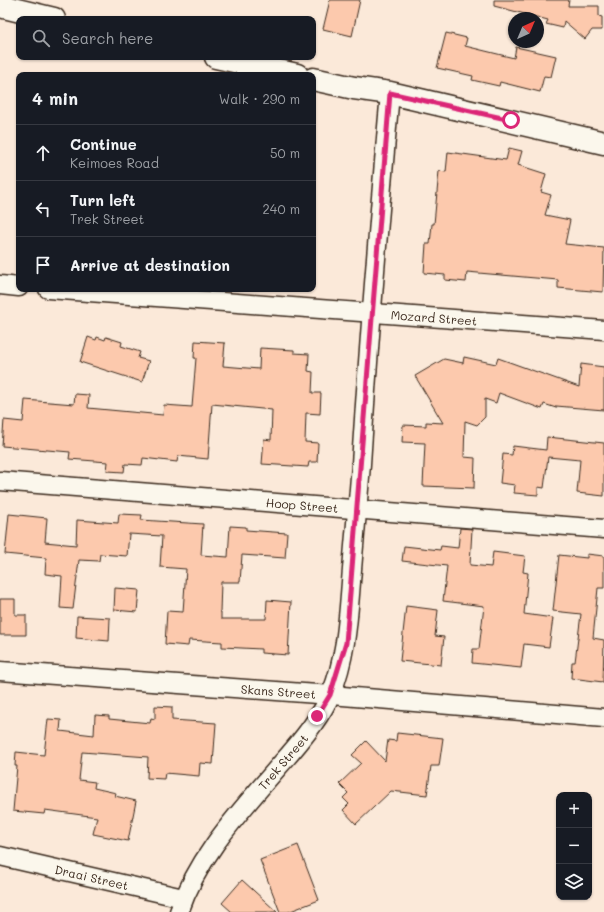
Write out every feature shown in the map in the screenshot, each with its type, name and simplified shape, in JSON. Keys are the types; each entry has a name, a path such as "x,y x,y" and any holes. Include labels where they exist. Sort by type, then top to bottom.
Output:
{"street":[{"path":"0,6 42,16"},
{"path":"230,60 284,72"},
{"path":"316,80 354,88 390,93 604,143"},
{"name":"Trek Street","path":"181,905 201,864 223,831 299,744 330,695 346,643 371,312 390,93"},
{"path":"0,285 16,287"},
{"name":"Mozard Street","path":"90,292 604,330"},
{"name":"Hoop Street","path":"0,481 604,529"},
{"name":"Skans Street","path":"0,672 330,695 604,718"},
{"name":"Draai Street","path":"0,856 181,905"}],"building":[{"path":"330,0 360,0 352,36 323,29"},
{"path":"494,0 569,0 568,6 599,6 599,16 602,17 602,30 592,30 585,39 564,21 563,28 546,24 548,20 544,19 544,12 517,12 494,6"},
{"path":"446,33 467,38 465,46 514,58 516,48 556,56 551,77 544,76 540,92 500,82 499,86 472,80 473,76 437,68"},
{"path":"509,148 522,151 518,165 546,174 541,192 551,195 545,215 570,220 565,244 604,248 603,292 558,288 558,280 467,272 466,282 445,280 445,275 424,273 426,244 430,244 432,224 434,224 439,171 446,172 448,152 506,160"},
{"path":"88,337 96,340 97,337 105,340 106,337 122,342 121,346 140,352 138,358 149,361 142,382 80,362"},
{"path":"195,341 225,343 223,366 259,369 260,348 294,350 294,353 309,354 308,371 313,372 312,393 321,393 320,414 306,413 305,442 318,443 317,462 309,462 308,467 262,464 264,439 271,440 272,410 212,404 208,459 178,456 177,462 143,458 142,465 125,464 124,472 107,471 108,462 69,459 70,452 2,446 4,420 23,422 25,400 74,404 75,394 89,395 88,408 163,415 164,405 192,407 196,358 194,358"},
{"path":"464,357 496,364 498,358 579,387 581,364 604,367 604,410 556,406 556,408 544,404 542,409 499,393 496,403 485,399 485,417 477,425 465,421 464,457 475,458 474,488 423,486 425,443 402,442 403,425 426,426 426,422 443,423 415,376 444,359 463,363"},
{"path":"547,437 604,443 604,496 577,493 580,460 548,457 544,488 538,487 538,495 514,493 515,485 500,483 503,454 512,455 513,446 546,450"},
{"path":"9,514 47,518 45,542 76,545 77,520 118,523 119,514 142,515 141,520 203,524 201,555 228,557 230,526 246,527 246,530 287,533 285,558 242,555 240,582 221,582 220,612 221,619 266,619 267,600 291,602 288,655 261,653 261,649 222,647 222,642 189,640 188,646 165,644 167,611 183,612 186,569 160,567 162,536 129,534 127,556 100,554 99,561 79,560 73,609 60,608 62,576 45,574 46,558 5,554"},
{"path":"460,528 472,529 470,565 491,567 493,552 525,556 523,572 528,573 524,614 553,618 549,647 524,644 521,668 472,663 473,649 479,649 484,606 443,601 447,566 402,561 404,546 440,550 441,546 458,548"},
{"path":"587,554 604,556 604,588 598,588 593,638 604,640 603,682 571,678 572,662 575,662 581,614 553,611 559,555 587,558"},
{"path":"115,588 139,590 137,612 114,610"},
{"path":"0,599 15,599 15,615 26,615 26,635 0,635"},
{"path":"406,606 438,610 435,636 444,637 441,665 400,661"},
{"path":"77,616 110,618 109,641 76,638"},
{"path":"155,706 172,707 172,720 216,723 213,764 200,763 199,776 165,773 164,779 147,778 148,757 82,752 79,780 95,782 94,788 116,793 115,796 136,801 128,841 93,834 97,817 45,810 44,814 13,811 17,766 15,766 16,752 44,755 48,719 61,720 60,731 94,735 95,715 109,716 109,719 150,723 151,718 155,719"},
{"path":"397,733 443,738 439,766 431,766 427,795 391,791 356,824 343,810 349,804 343,798 348,793 339,784 361,763 352,755 366,741 385,761 388,740 396,741"},
{"path":"298,845 319,900 288,912 280,912 260,860"},
{"path":"242,880 277,912 232,912 222,903"}],"route":[{"path":"317,716 330,695 340,667 346,643 371,312 390,93 511,120"}]}
